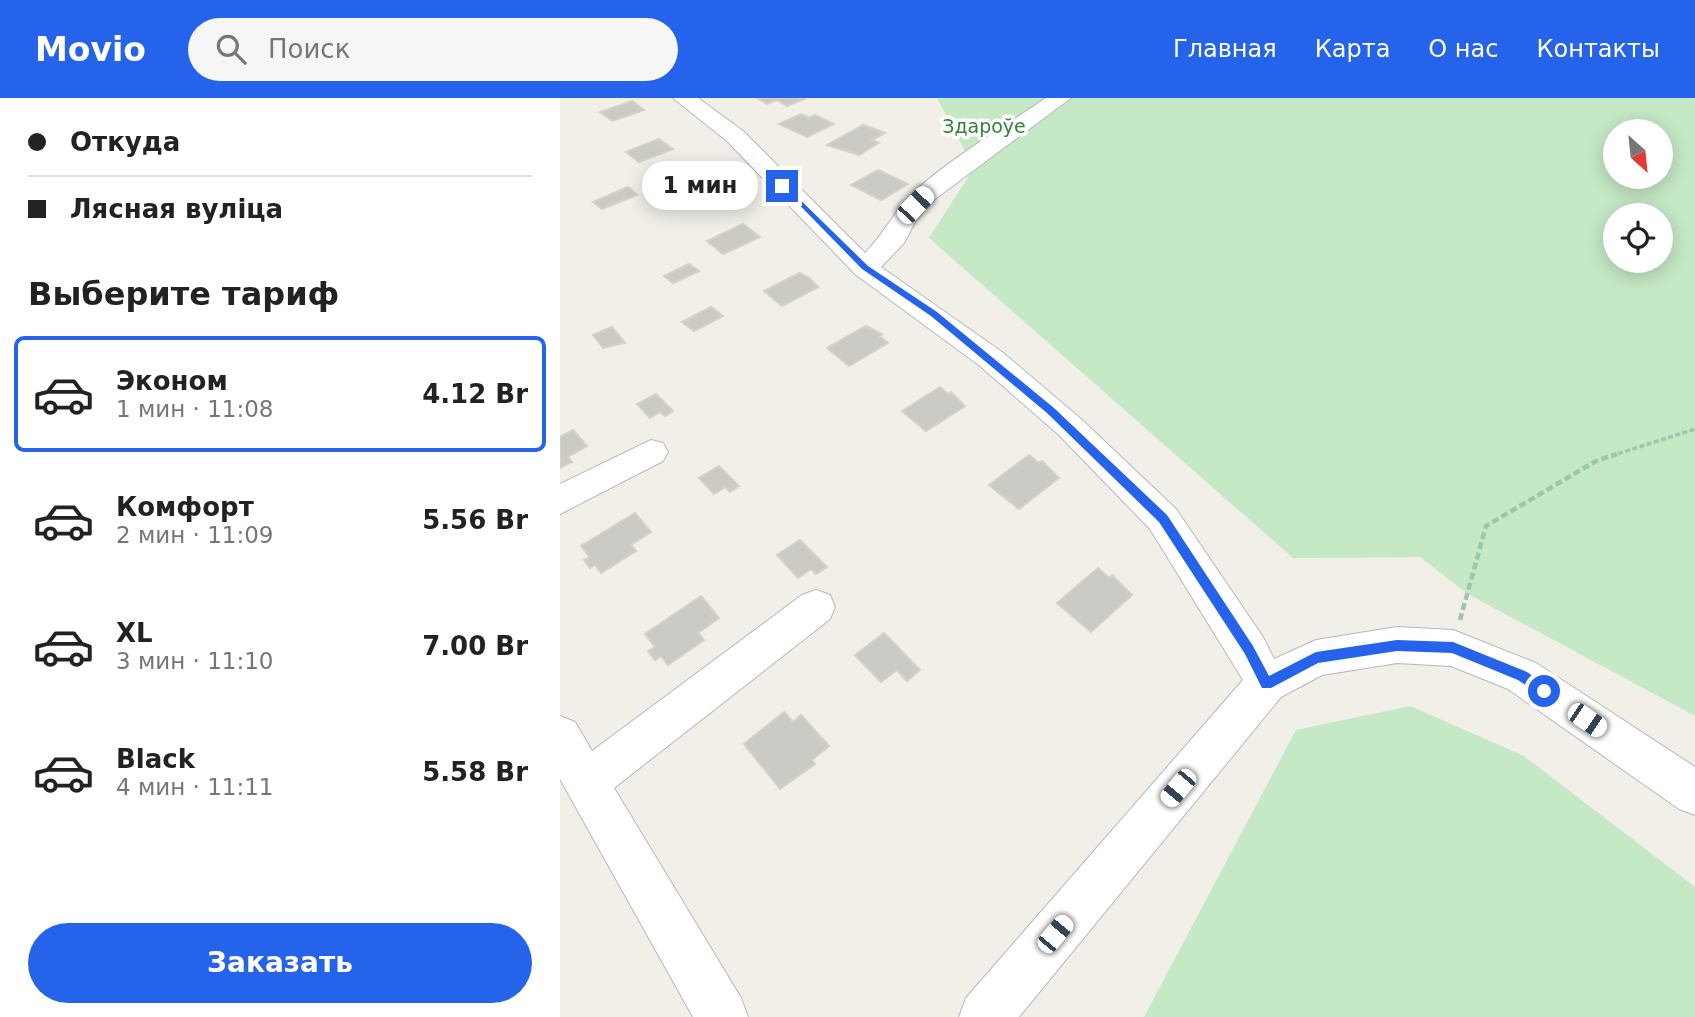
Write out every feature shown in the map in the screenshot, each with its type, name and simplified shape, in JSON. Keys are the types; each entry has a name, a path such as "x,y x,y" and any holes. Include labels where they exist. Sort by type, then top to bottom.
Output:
{"street":[{"path":"684,98 735,136 865,268 991,359 1070,427 1163,519 1249,650 1266,684"},
{"path":"865,268 894,238 904,217 926,194 1060,98"},
{"path":"560,500 651,452"},
{"path":"584,783 816,607"},
{"path":"985,1017 1266,684 1316,658 1397,645 1453,648 1522,676 1695,793"},
{"path":"560,737 584,783 722,1017"}],"path":[{"path":"1453,648 1486,526 1596,461 1695,429"}],"green space":[{"name":"Здароўе","path":"937,98 1695,98 1695,716 1468,594 1420,557 1293,558 929,238 974,168"},
{"path":"1410,706 1524,756 1695,887 1695,1017 1144,1017 1296,730"}],"building":[{"path":"757,98 806,98 787,106 777,100 767,104"},
{"path":"632,101 644,110 612,121 600,112"},
{"path":"801,114 809,118 815,115 834,124 807,137 779,124"},
{"path":"863,125 885,133 872,140 879,143 859,155 827,145"},
{"path":"659,139 673,149 639,162 626,152"},
{"path":"878,170 908,184 881,200 851,185"},
{"path":"706,175 722,187 687,202 671,190"},
{"path":"628,187 637,195 602,209 593,202"},
{"path":"743,224 760,237 723,254 707,241"},
{"path":"689,264 699,271 673,283 664,276"},
{"path":"799,273 808,277 818,287 782,306 764,291"},
{"path":"711,307 723,316 694,331 682,322"},
{"path":"866,326 882,334 879,336 888,343 849,366 827,348"},
{"path":"612,327 625,343 603,348 593,335"},
{"path":"940,387 948,394 951,392 965,406 926,431 902,411"},
{"path":"656,394 673,411 665,416 660,412 650,418 637,404"},
{"path":"573,430 587,446 568,457 572,462 560,468 560,437"},
{"path":"1029,455 1039,463 1042,461 1059,478 1019,509 989,485"},
{"path":"719,466 739,486 730,492 725,487 714,494 699,478"},
{"path":"635,513 651,532 631,545 636,551 601,573 595,565 590,568 584,560 590,557 581,546"},
{"path":"800,540 827,567 816,574 811,569 798,578 777,555"},
{"path":"1098,568 1109,578 1112,575 1132,595 1091,632 1057,603"},
{"path":"701,596 719,618 698,633 704,640 668,665 661,656 655,660 648,651 655,647 645,634"},
{"path":"884,633 920,670 907,681 897,670 881,682 855,655"},
{"path":"784,712 793,722 801,715 829,746 812,760 815,764 780,789 744,744"}],"route":[{"path":"782,186 865,268 934,314 1070,427 1163,519 1249,650 1266,684 1316,658 1397,645 1453,648 1522,676 1544,691"}]}
